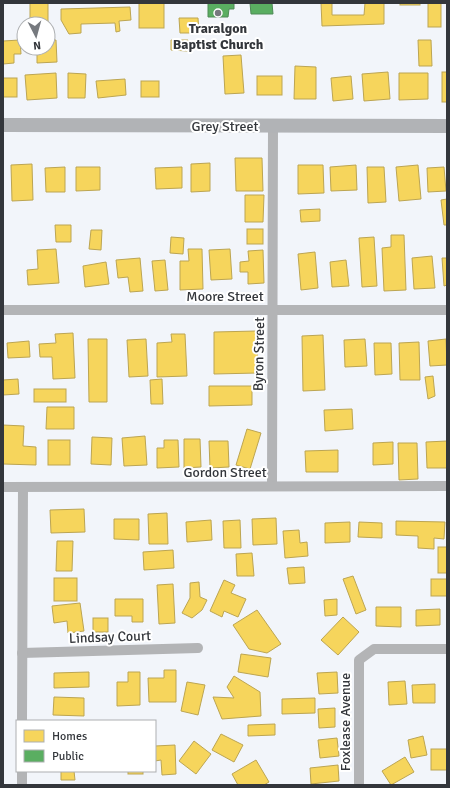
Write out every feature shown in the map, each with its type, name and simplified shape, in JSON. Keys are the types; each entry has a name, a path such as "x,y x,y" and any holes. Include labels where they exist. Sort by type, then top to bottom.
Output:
{"main road":[{"name":"Grey Street","path":"3,125 447,126"}],"street":[{"name":"Byron Street","path":"272,486 273,126"},
{"name":"Moore Street","path":"3,310 447,310"},
{"name":"Gordon Street","path":"3,487 447,486"},
{"path":"22,720 23,487"},
{"name":"Lindsay Court","path":"22,653 198,648"},
{"name":"Foxlease Avenue","path":"359,785 359,660 374,649 447,649"},
{"path":"22,772 22,785"}],"building: Homes":[{"path":"30,3 48,3 48,16 30,16"},
{"path":"139,3 164,3 164,28 139,28"},
{"path":"321,3 332,3 332,15 364,15 365,3 384,3 384,24 322,26"},
{"path":"400,3 420,3 420,5 400,5"},
{"path":"428,3 441,3 441,27 428,27"},
{"path":"130,7 131,20 119,21 120,31 116,32 115,23 81,24 81,33 69,34 61,20 61,9"},
{"path":"179,18 198,18 199,33 180,33"},
{"path":"16,40 16,54 14,54 14,63 3,64 3,41"},
{"path":"56,40 57,62 37,63 37,56 56,56"},
{"path":"171,40 188,40 188,51 171,50"},
{"path":"418,40 431,40 432,66 419,66"},
{"path":"241,55 244,93 225,94 223,56"},
{"path":"295,66 316,67 316,99 294,99"},
{"path":"388,72 390,99 364,101 362,74"},
{"path":"442,72 447,72 447,102 442,102"},
{"path":"56,73 57,98 27,100 25,75"},
{"path":"68,73 86,74 85,98 68,98"},
{"path":"399,73 428,73 428,99 399,100"},
{"path":"257,76 282,76 282,95 257,95"},
{"path":"351,76 353,99 333,101 331,78"},
{"path":"3,78 17,78 17,97 3,97"},
{"path":"125,79 126,95 98,98 96,81"},
{"path":"141,81 159,81 159,97 141,97"},
{"path":"235,158 262,158 263,191 236,191"},
{"path":"210,163 210,191 191,192 191,164"},
{"path":"32,164 33,200 12,201 11,165"},
{"path":"298,165 323,165 324,193 298,194"},
{"path":"356,165 357,190 331,191 330,167"},
{"path":"418,165 421,199 399,201 396,167"},
{"path":"65,167 65,192 46,192 45,168"},
{"path":"76,167 100,167 100,190 76,191"},
{"path":"182,167 182,188 156,189 155,168"},
{"path":"367,167 384,167 386,202 368,203"},
{"path":"444,167 446,191 428,192 427,168"},
{"path":"245,195 264,195 263,222 245,222"},
{"path":"447,199 447,225 444,225 441,200"},
{"path":"320,209 320,221 301,222 300,210"},
{"path":"55,225 71,225 71,242 56,242"},
{"path":"247,229 263,229 263,244 247,244"},
{"path":"91,230 102,230 101,250 89,249"},
{"path":"391,235 404,235 406,290 384,291 382,248 391,247"},
{"path":"171,237 184,238 183,254 170,253"},
{"path":"374,237 377,286 362,287 359,238"},
{"path":"56,249 59,283 28,285 27,270 38,269 37,250"},
{"path":"188,249 202,249 203,289 180,290 180,261 189,261"},
{"path":"230,249 232,279 211,280 209,250"},
{"path":"263,250 264,283 248,284 248,272 240,272 240,262 249,261 248,251"},
{"path":"315,252 318,288 301,290 298,254"},
{"path":"432,256 435,288 414,289 412,258"},
{"path":"140,258 143,291 130,292 128,277 118,278 116,260"},
{"path":"442,258 447,258 447,285 444,286"},
{"path":"165,260 168,290 155,291 152,261"},
{"path":"346,260 349,286 332,287 330,262"},
{"path":"106,262 109,284 85,287 83,266"},
{"path":"257,331 258,373 214,374 214,332"},
{"path":"73,333 75,378 53,379 52,357 40,357 39,344 56,343 55,334"},
{"path":"171,334 185,334 187,376 157,377 157,343 172,342"},
{"path":"323,335 325,390 303,391 302,336"},
{"path":"88,339 107,339 107,402 89,402"},
{"path":"146,339 148,376 129,377 127,340"},
{"path":"365,339 367,366 345,367 344,340"},
{"path":"446,339 447,365 430,366 428,341"},
{"path":"29,341 30,357 8,358 7,343"},
{"path":"419,342 420,380 400,380 399,343"},
{"path":"374,343 391,343 392,374 375,375"},
{"path":"433,376 435,396 428,399 425,377"},
{"path":"18,379 19,394 3,395 3,380"},
{"path":"162,379 163,404 151,404 150,380"},
{"path":"209,386 252,386 252,405 209,406"},
{"path":"34,389 66,389 66,402 34,402"},
{"path":"47,407 74,407 74,429 46,429"},
{"path":"352,409 353,429 325,431 324,410"},
{"path":"3,425 24,426 23,446 36,447 36,465 3,464"},
{"path":"247,429 261,433 250,469 236,465"},
{"path":"145,436 147,465 124,466 122,438"},
{"path":"92,437 112,438 111,465 91,464"},
{"path":"184,439 200,439 201,467 184,468"},
{"path":"48,440 70,440 70,465 48,465"},
{"path":"164,440 178,440 179,467 157,468 157,448 164,448"},
{"path":"209,441 228,441 229,467 210,468"},
{"path":"447,441 447,468 427,468 426,442"},
{"path":"393,442 393,464 373,465 373,443"},
{"path":"398,443 417,443 418,479 399,480"},
{"path":"338,450 338,472 306,472 305,451"},
{"path":"84,509 85,532 51,533 50,510"},
{"path":"167,513 168,544 149,544 148,514"},
{"path":"276,518 277,544 253,545 252,519"},
{"path":"114,519 139,519 139,540 114,539"},
{"path":"211,520 212,540 187,542 186,522"},
{"path":"240,520 241,548 224,548 223,521"},
{"path":"396,521 445,522 444,539 434,538 434,549 418,548 418,536 396,535"},
{"path":"350,522 350,542 325,543 325,523"},
{"path":"359,522 382,523 382,538 358,537"},
{"path":"299,530 300,543 307,542 308,556 285,558 283,531"},
{"path":"57,541 73,541 72,571 56,571"},
{"path":"438,547 447,547 447,573 438,573"},
{"path":"173,550 174,568 144,570 143,552"},
{"path":"252,553 254,576 237,576 236,554"},
{"path":"304,567 305,583 289,584 287,568"},
{"path":"353,576 366,610 356,614 343,579"},
{"path":"54,578 77,578 77,601 54,601"},
{"path":"431,579 447,579 447,596 431,596"},
{"path":"224,580 235,585 231,593 246,599 238,617 224,611 222,617 210,611"},
{"path":"199,582 200,597 207,600 202,610 192,618 182,613 190,598 190,583"},
{"path":"173,584 175,623 159,624 157,585"},
{"path":"115,599 143,599 143,622 132,622 132,616 115,616"},
{"path":"337,599 337,615 325,616 324,600"},
{"path":"80,603 84,631 68,633 67,621 54,623 52,606"},
{"path":"376,607 401,607 401,627 376,626"},
{"path":"440,609 440,625 416,626 416,610"},
{"path":"257,610 281,644 267,653 249,649 233,625"},
{"path":"343,617 359,632 338,655 321,640"},
{"path":"93,618 108,618 108,632 93,632"},
{"path":"241,654 271,658 268,677 238,672"},
{"path":"164,670 176,670 176,702 149,702 148,678 164,678"},
{"path":"89,672 89,687 54,688 54,673"},
{"path":"128,672 140,672 140,705 117,706 117,682 128,682"},
{"path":"337,672 338,693 319,694 317,673"},
{"path":"234,676 260,692 261,716 222,719 213,697 234,698 227,687"},
{"path":"405,681 407,704 389,705 388,682"},
{"path":"187,682 205,685 198,715 181,711"},
{"path":"435,684 435,703 413,703 412,685"},
{"path":"54,697 84,698 84,716 53,715"},
{"path":"315,698 315,713 282,714 282,699"},
{"path":"335,708 335,727 319,728 318,709"},
{"path":"275,724 275,735 248,736 248,725"},
{"path":"221,734 243,745 234,762 212,750"},
{"path":"423,736 427,755 411,758 408,740"},
{"path":"337,738 339,756 320,758 318,740"},
{"path":"194,741 211,754 196,774 179,761"},
{"path":"175,745 176,774 162,775 161,760 156,761 156,746"},
{"path":"431,749 447,749 447,770 431,770"},
{"path":"405,757 414,772 391,785 382,771"},
{"path":"256,760 269,782 264,785 238,785 232,774"},
{"path":"338,765 339,781 311,784 310,768"},
{"path":"61,772 74,772 75,780 61,780"},
{"path":"128,772 143,772 143,774 128,774"}],"building: Public":[{"name":"Traralgon Baptist Church","path":"208,3 234,3 234,9 229,9 228,17 208,17"},
{"name":"Traralgon Baptist Church","path":"250,3 272,3 273,14 251,14"}],"place":[{"name":"Traralgon Baptist Church","path":"218,13"}]}
